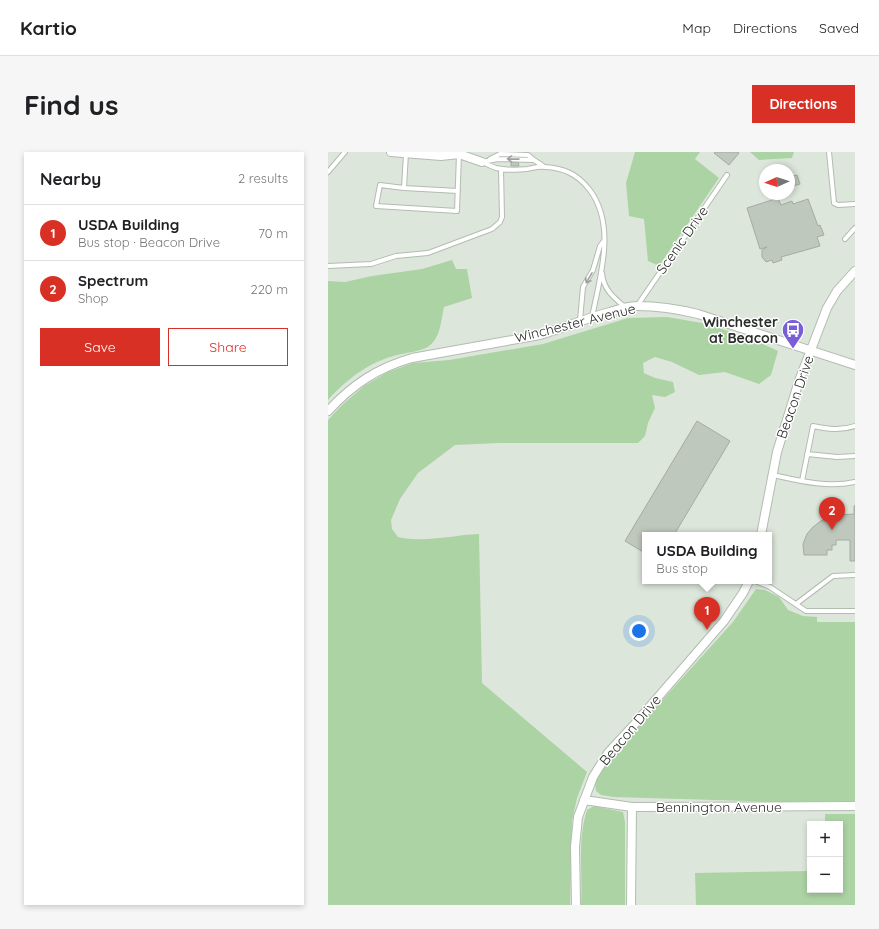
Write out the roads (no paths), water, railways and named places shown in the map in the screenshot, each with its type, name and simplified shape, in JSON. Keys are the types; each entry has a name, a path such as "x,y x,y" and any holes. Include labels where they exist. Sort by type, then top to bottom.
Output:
{"street":[{"path":"391,152 459,154 482,162"},
{"name":"Beacon Drive","path":"762,532 779,445 799,381 827,308 837,291 855,271"},
{"name":"Winchester Avenue","path":"328,411 358,383 376,371 394,363 412,358 540,335 580,320 636,306 677,309 698,314 855,366"},
{"name":"Beacon Drive","path":"576,905 575,847 578,817 593,777 608,753 724,621 748,584"},
{"name":"Bennington Avenue","path":"584,800 632,807 855,806"},
{"path":"632,807 632,905"}],"lane":[{"path":"328,172 345,152"},
{"path":"829,152 834,203 838,205 855,204"},
{"path":"404,188 406,153"},
{"path":"482,162 499,153 528,155 543,166"},
{"path":"458,191 380,185 376,206 457,211 458,191 459,154"},
{"path":"482,162 498,159 534,160"},
{"path":"482,162 501,169 526,169 543,166 561,169 570,172 579,178 593,194 600,209 604,223 602,266 592,317"},
{"path":"328,266 371,264 396,256 428,253 492,229 500,222 502,217 501,169"},
{"name":"Scenic Drive","path":"636,306 728,175"},
{"path":"845,239 855,228"},
{"path":"580,320 584,287 593,270 600,246 603,242"},
{"path":"602,266 604,283 608,292 626,308"},
{"path":"802,481 812,426 834,430 855,426"},
{"path":"807,454 837,458 855,456"},
{"path":"772,475 828,485 843,485 855,482"},
{"path":"796,604 833,576 855,575"},
{"path":"762,584 770,587 806,611 855,611"}],"place":[{"name":"Winchester at Beacon","path":"793,350"},
{"name":"Spectrum","path":"832,530"},
{"name":"USDA Building","path":"707,630"}]}
